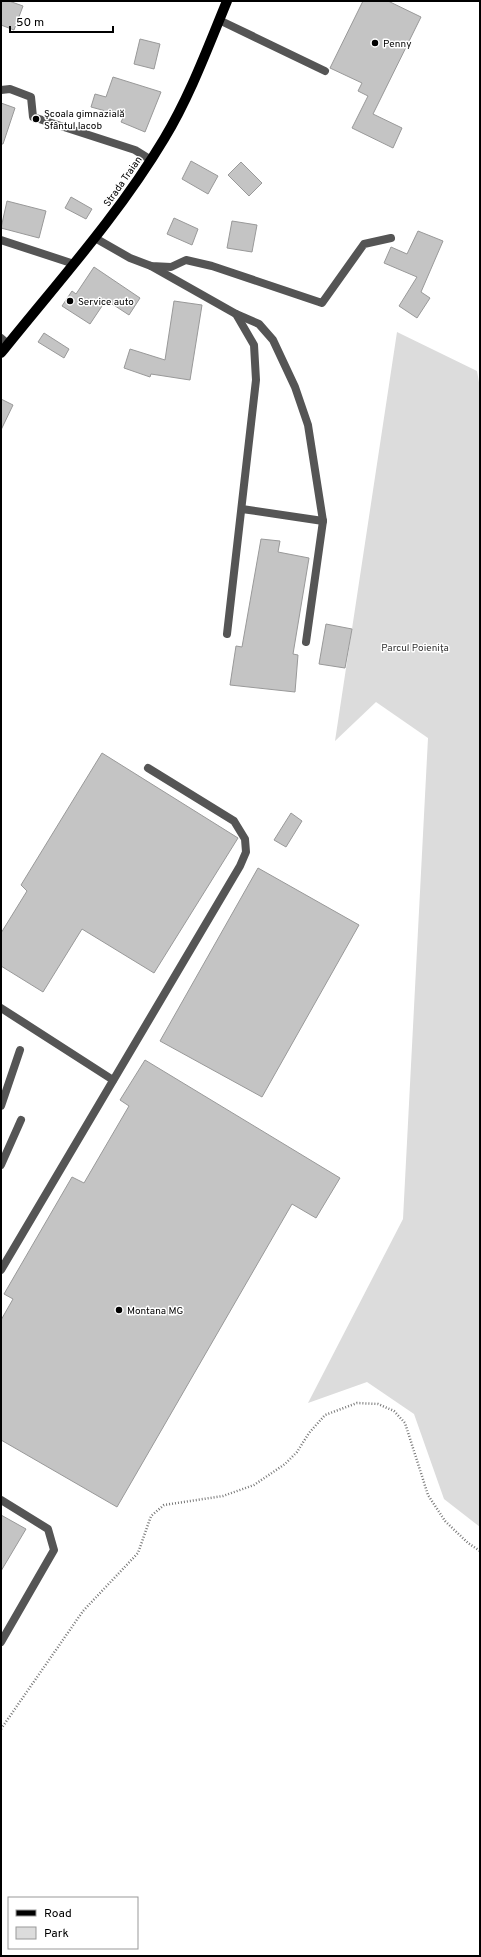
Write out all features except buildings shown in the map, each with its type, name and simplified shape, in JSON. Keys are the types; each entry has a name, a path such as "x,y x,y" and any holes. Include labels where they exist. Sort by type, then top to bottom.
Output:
{"main road":[{"name":"Strada Traian","path":"1,353 5,341 74,264 95,238 151,160 175,121 227,1"}],"street":[{"path":"219,20 325,71"},
{"path":"1,90 10,89 31,98 33,117 135,150 151,160"},
{"path":"95,238 130,258 151,266 236,314 259,324 273,340 295,387 308,425 323,521 306,642"},
{"path":"151,266 171,267 186,260 212,266 322,303 364,244 391,238"},
{"path":"1,240 74,264"},
{"path":"227,634 256,380 254,345 236,314"},
{"path":"242,509 323,521"},
{"path":"1,1270 240,866 246,852 245,839 234,821 148,768"},
{"path":"1,1008 113,1080"},
{"path":"1,1106 20,1050"},
{"path":"1,1165 21,1120"},
{"path":"1,1500 48,1529 54,1550 1,1642"}],"path":[{"path":"1,1729 83,1611 138,1553 151,1516 164,1505 223,1496 254,1485 286,1464 297,1452 309,1433 325,1415 357,1404 378,1404 394,1411 405,1423 428,1495 445,1521 468,1543 480,1551"}],"green space":[{"name":"Parcul Poieniţa","path":"397,332 477,371 480,388 480,1527 444,1499 414,1414 367,1382 308,1403 403,1219 428,738 376,702 335,741"}],"place":[{"name":"Penny","path":"375,43"},
{"name":"Şcoala gimnazială Sfântul Iacob","path":"36,119"},
{"name":"Service auto","path":"70,301"},
{"name":"Montana MG","path":"119,1310"}]}
